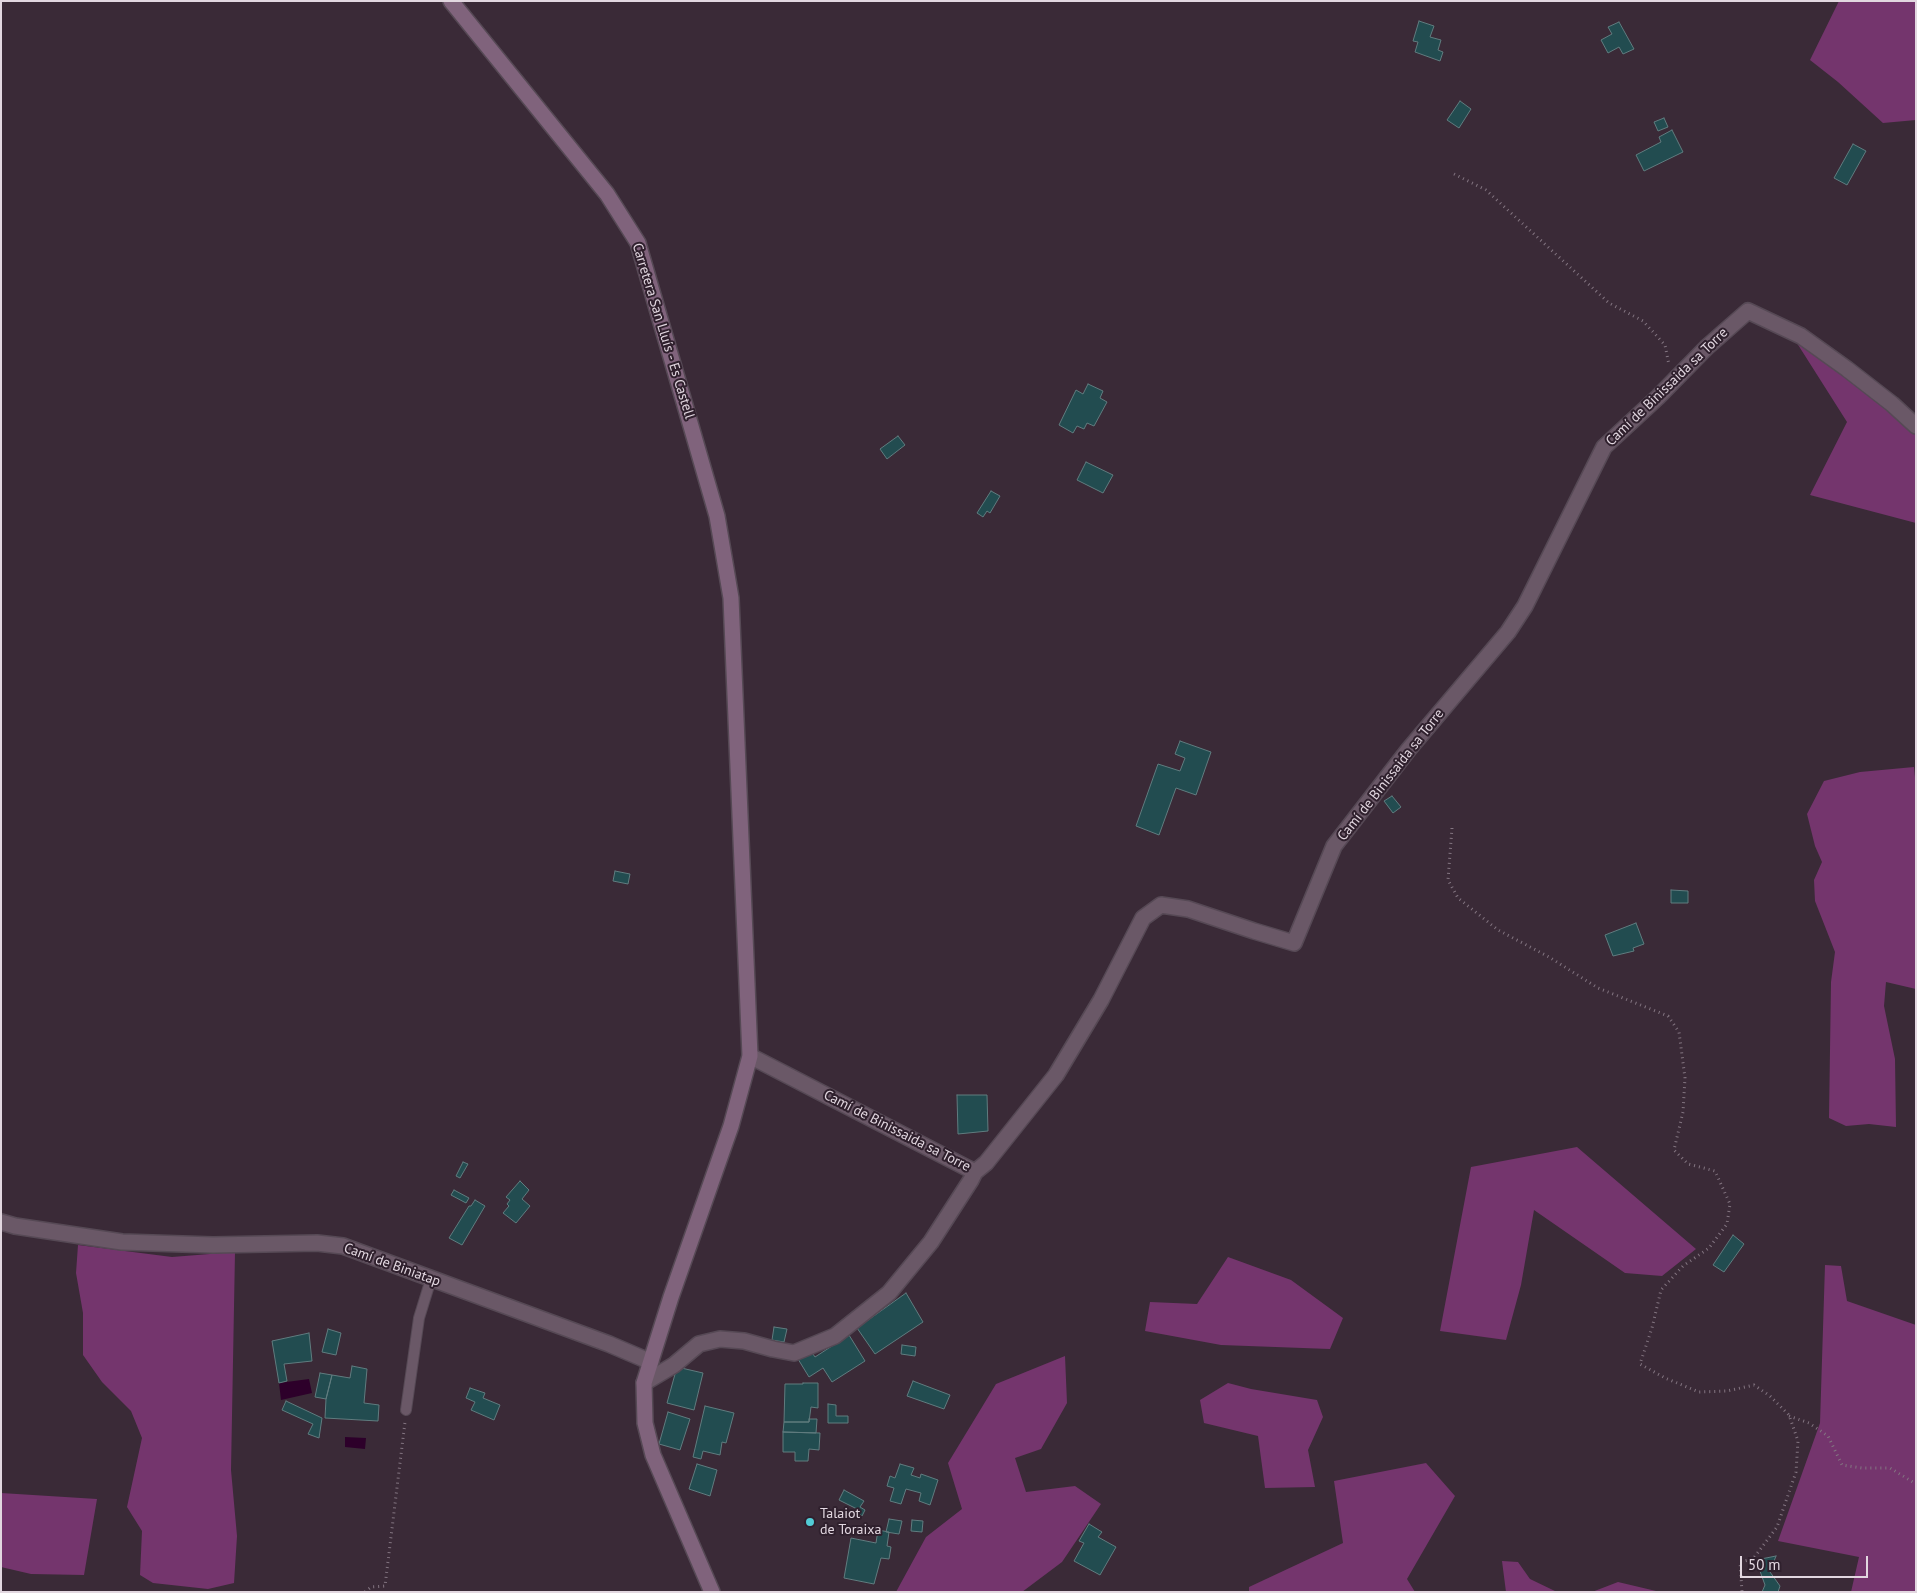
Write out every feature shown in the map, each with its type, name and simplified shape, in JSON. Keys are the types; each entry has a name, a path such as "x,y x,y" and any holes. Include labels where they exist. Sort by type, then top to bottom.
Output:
{"main road":[{"name":"Carretera San Lluís - Es Castell","path":"451,1 607,194 638,243 717,516 731,598 750,1056 731,1126 671,1297 644,1383 644,1422 653,1455 712,1592"}],"street":[{"name":"Camí de Binissaida sa Torre","path":"750,1056 975,1172 986,1163 1056,1076 1101,1000 1143,918 1161,905 1188,908 1254,932 1294,943 1334,846 1408,749 1508,632 1525,606 1604,446 1707,347 1748,311 1801,336 1855,375 1916,426"},
{"path":"644,1383 674,1365 699,1344 720,1339 744,1340 794,1353 835,1336 889,1293 931,1242 975,1172"},
{"name":"Camí de Biniatap","path":"1,1222 15,1226 122,1242 213,1245 318,1243 343,1246 609,1344 650,1362"}],"lane":[{"path":"406,1410 419,1318 431,1279"}],"path":[{"path":"1454,174 1486,190 1609,303 1643,321 1665,345 1672,382"},
{"path":"1452,828 1448,880 1458,898 1498,930 1549,957 1598,988 1668,1016 1679,1032 1685,1078 1683,1112 1674,1150 1688,1164 1715,1171 1730,1204 1727,1224 1709,1248 1683,1266 1661,1290 1652,1328 1640,1364 1664,1378 1699,1392 1727,1391 1754,1385 1770,1396 1789,1416 1798,1441 1796,1472 1777,1527 1753,1560 1740,1562 1742,1592"},
{"path":"384,1592 406,1410"},
{"path":"1789,1416 1809,1422 1828,1436 1842,1465 1862,1468 1890,1468 1916,1484"},
{"path":"365,1592 371,1588 385,1586"}],"shaded area":[{"path":"1839,1 1916,1 1916,120 1883,123 1838,82 1810,60"},
{"path":"1795,340 1816,354 1916,433 1916,523 1810,495 1847,422"},
{"path":"1914,767 1916,788 1916,989 1886,982 1884,1006 1895,1059 1896,1127 1869,1124 1846,1126 1829,1118 1831,982 1835,952 1815,901 1814,880 1822,862 1815,846 1807,814 1824,781 1860,772"},
{"path":"1577,1147 1696,1249 1662,1276 1625,1273 1534,1210 1521,1285 1506,1340 1440,1331 1471,1167"},
{"path":"78,1245 172,1257 235,1252 231,1470 237,1536 234,1583 208,1589 153,1583 140,1575 142,1531 127,1507 142,1438 131,1411 102,1382 83,1355 83,1313 76,1273"},
{"path":"1228,1257 1291,1280 1343,1318 1330,1349 1221,1345 1145,1331 1150,1302 1197,1304"},
{"path":"1825,1265 1841,1266 1847,1301 1916,1325 1916,1592 1851,1592 1859,1557 1778,1541 1820,1423"},
{"path":"1065,1356 1067,1403 1041,1449 1015,1458 1026,1492 1075,1486 1101,1504 1062,1562 1022,1592 896,1592 926,1537 962,1509 948,1463 996,1384"},
{"path":"309,1379 312,1393 281,1400 279,1383"},
{"path":"1228,1383 1251,1389 1317,1400 1323,1417 1308,1450 1315,1487 1265,1488 1258,1436 1204,1423 1200,1400"},
{"path":"345,1437 366,1438 365,1449 345,1447"},
{"path":"1426,1463 1455,1496 1407,1579 1415,1592 1249,1592 1249,1587 1343,1543 1334,1481"},
{"path":"1,1493 97,1499 84,1575 31,1574 1,1567"},
{"path":"1502,1561 1518,1562 1530,1579 1557,1592 1506,1592"},
{"path":"1618,1582 1656,1591 1656,1592 1592,1592"}],"building":[{"path":"1419,21 1434,26 1430,37 1441,40 1438,50 1443,52 1440,61 1415,52 1418,42 1413,41"},
{"path":"1619,22 1634,49 1623,54 1619,47 1608,53 1601,40 1612,34 1608,27"},
{"path":"1460,101 1471,109 1459,128 1447,120"},
{"path":"1664,118 1668,127 1658,131 1654,122"},
{"path":"1672,130 1683,152 1644,171 1636,155 1661,142 1659,137"},
{"path":"1853,144 1866,151 1847,185 1834,178"},
{"path":"1088,384 1103,391 1100,398 1107,402 1094,426 1087,423 1084,429 1077,426 1073,433 1059,425 1076,390 1083,394"},
{"path":"898,436 905,445 887,459 880,449"},
{"path":"1086,462 1113,475 1103,493 1077,480"},
{"path":"991,491 1000,496 990,513 987,511 983,517 977,513"},
{"path":"1180,741 1211,752 1196,795 1176,788 1159,835 1136,826 1158,764 1180,771 1185,758 1175,754"},
{"path":"1392,796 1401,807 1393,813 1384,801"},
{"path":"615,871 630,874 628,884 613,881"},
{"path":"1671,890 1688,891 1688,903 1671,903"},
{"path":"1636,923 1644,944 1633,948 1634,951 1613,956 1605,935"},
{"path":"957,1095 987,1095 988,1131 958,1134"},
{"path":"463,1162 468,1164 460,1178 456,1176"},
{"path":"520,1181 529,1190 522,1199 530,1206 516,1223 503,1213 509,1206 507,1204 510,1200 506,1197"},
{"path":"454,1190 469,1198 466,1203 451,1195"},
{"path":"475,1200 485,1206 462,1245 449,1238 469,1206"},
{"path":"1733,1235 1744,1244 1724,1272 1713,1265"},
{"path":"906,1293 923,1322 875,1354 857,1328"},
{"path":"774,1327 787,1329 784,1342 772,1340"},
{"path":"328,1329 341,1333 336,1355 322,1352"},
{"path":"309,1333 312,1361 284,1364 287,1381 279,1383 272,1341"},
{"path":"849,1335 865,1361 832,1382 823,1368 809,1377 798,1359 811,1351 815,1357"},
{"path":"902,1345 916,1347 915,1356 901,1354"},
{"path":"352,1366 367,1369 364,1403 379,1405 378,1421 325,1418 326,1399 332,1375 350,1378"},
{"path":"677,1367 703,1373 694,1410 667,1403"},
{"path":"320,1373 332,1375 326,1399 315,1397"},
{"path":"913,1381 950,1395 944,1409 907,1396"},
{"path":"818,1383 818,1408 811,1407 809,1422 784,1422 785,1384"},
{"path":"470,1388 485,1393 483,1398 500,1405 494,1420 471,1410 475,1402 466,1398"},
{"path":"286,1401 322,1418 319,1438 308,1434 313,1424 282,1410"},
{"path":"828,1404 836,1405 836,1416 848,1416 848,1423 828,1423"},
{"path":"705,1406 734,1413 726,1443 722,1442 720,1455 703,1451 701,1459 693,1457"},
{"path":"668,1412 690,1419 680,1450 659,1444"},
{"path":"809,1419 817,1419 816,1433 783,1432 784,1422 809,1422"},
{"path":"783,1432 820,1433 819,1450 809,1449 808,1461 795,1461 795,1452 783,1452"},
{"path":"697,1464 717,1470 710,1496 689,1489"},
{"path":"900,1464 914,1468 911,1475 920,1478 921,1474 938,1480 930,1505 919,1501 921,1493 906,1489 901,1504 890,1501 894,1488 887,1486 890,1476 895,1478"},
{"path":"844,1490 864,1501 860,1507 865,1510 862,1516 857,1513 859,1510 839,1500"},
{"path":"889,1519 902,1521 899,1534 886,1532"},
{"path":"912,1520 923,1521 922,1532 911,1531"},
{"path":"1089,1524 1102,1532 1098,1537 1116,1547 1100,1575 1074,1561 1084,1543 1079,1541"},
{"path":"878,1530 889,1532 887,1546 891,1547 889,1559 881,1558 874,1584 844,1578 851,1538 876,1543"},
{"path":"1776,1556 1770,1572 1780,1586 1778,1592 1762,1592 1765,1585 1756,1560"}],"place":[{"name":"Talaiot de Toraixa","path":"810,1522"}]}
